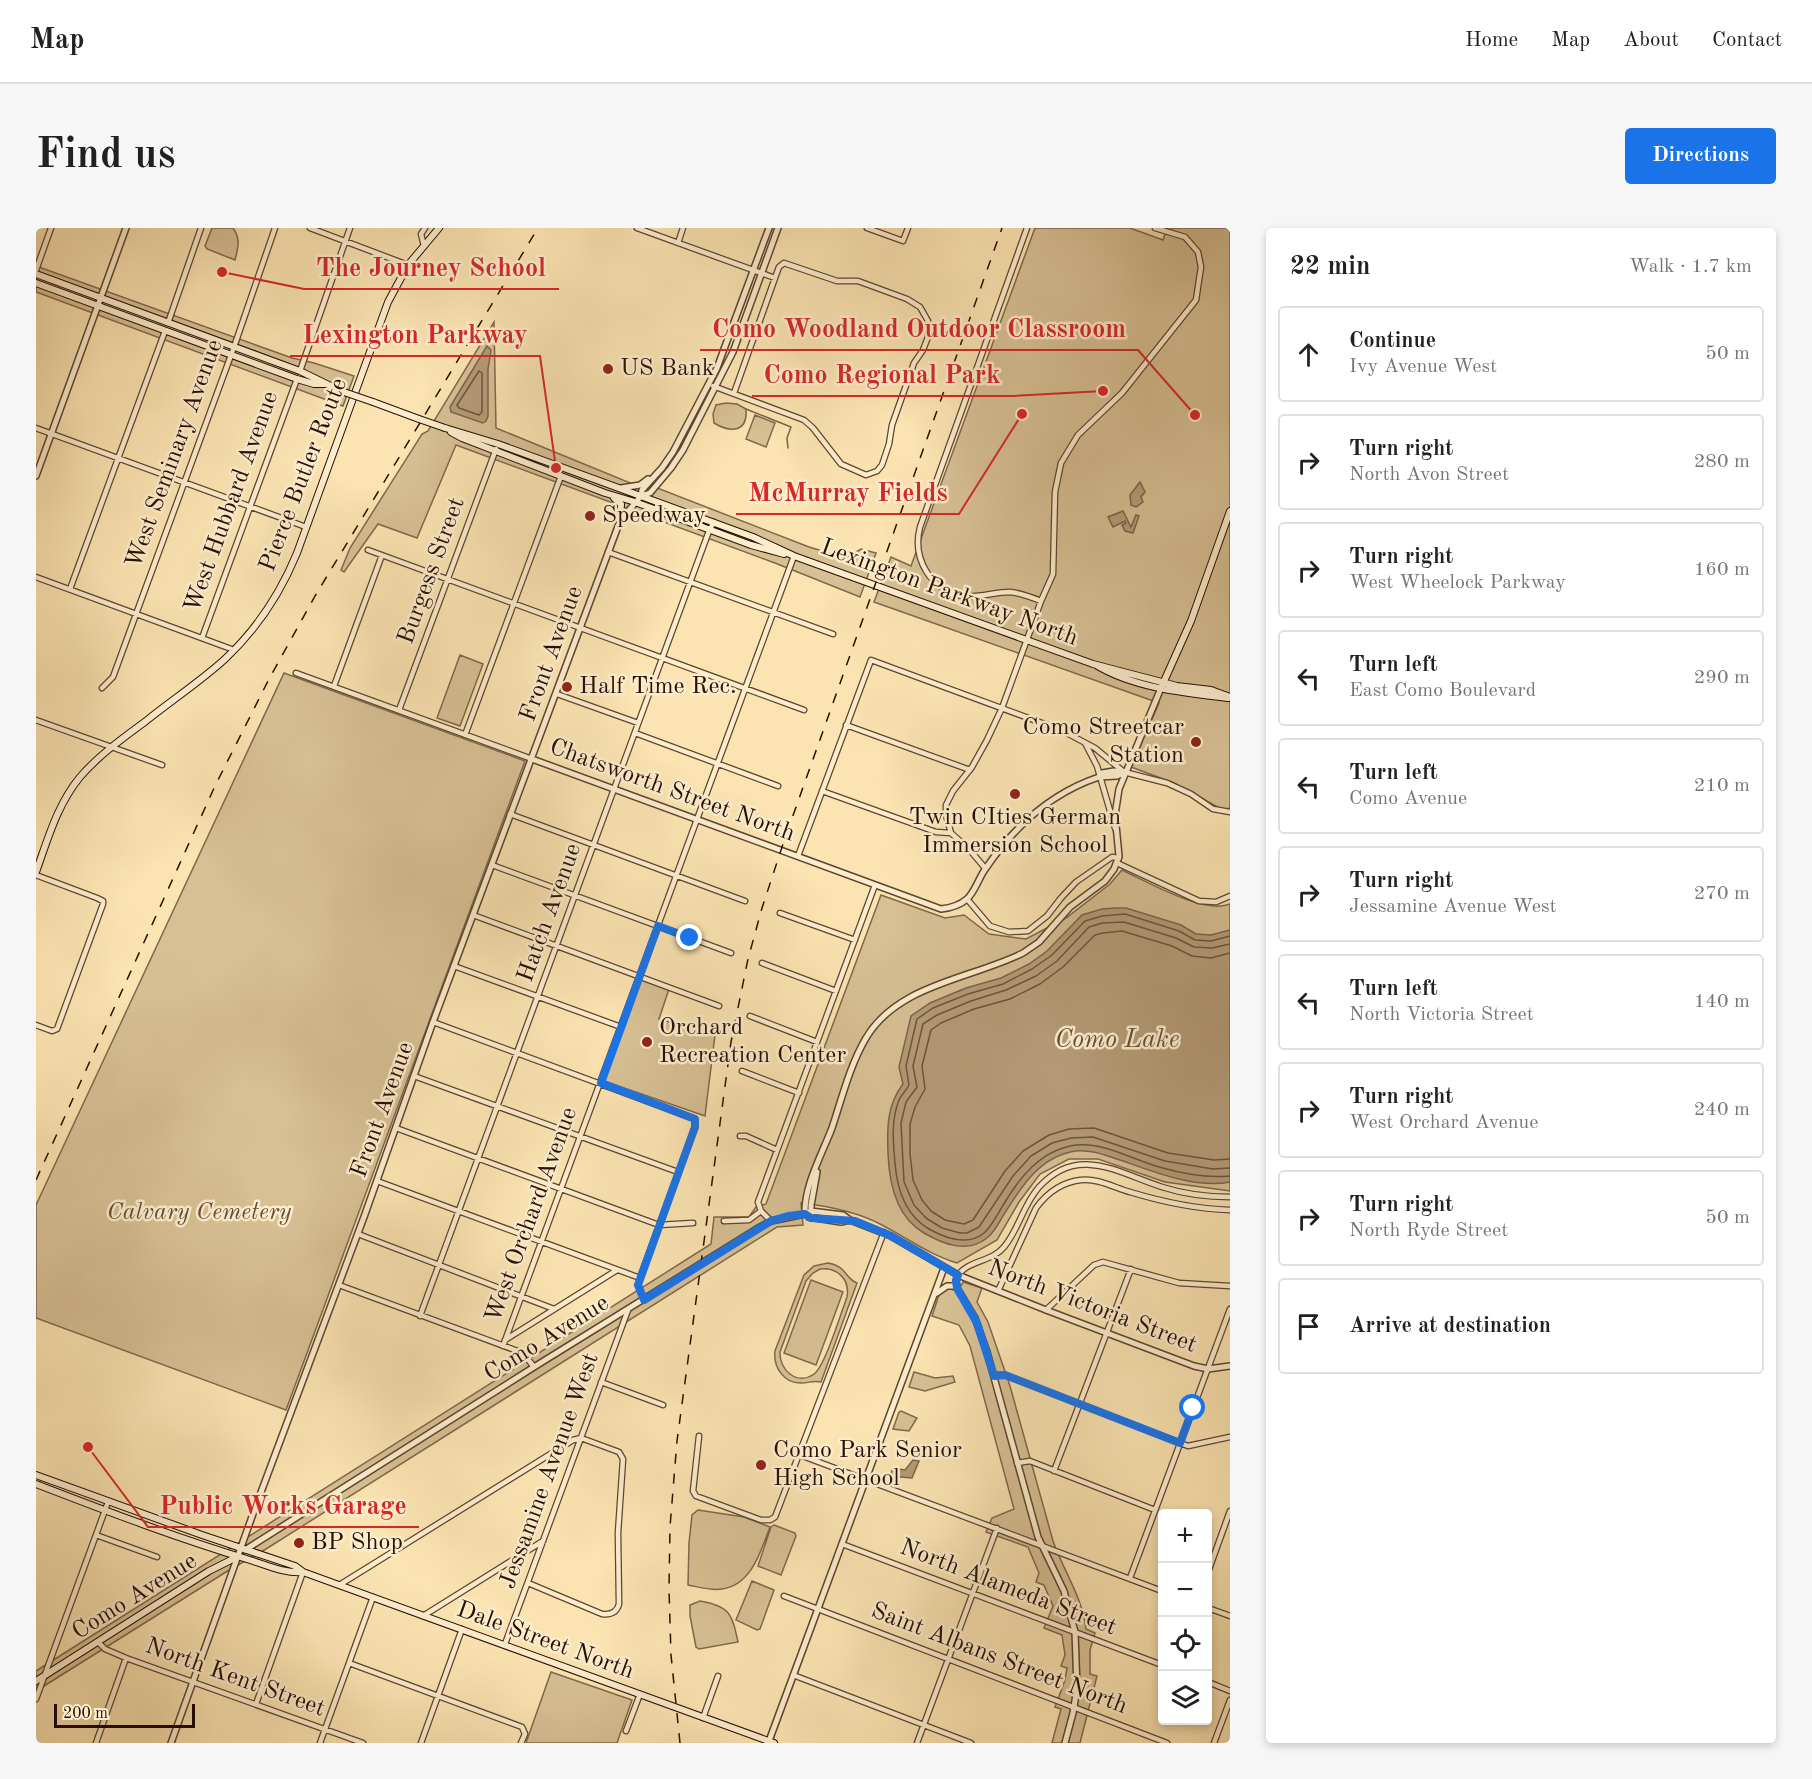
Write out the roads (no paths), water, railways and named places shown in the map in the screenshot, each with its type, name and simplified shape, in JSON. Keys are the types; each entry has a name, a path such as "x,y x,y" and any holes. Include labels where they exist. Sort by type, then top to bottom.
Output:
{"main road":[{"name":"Pierce Butler Route","path":"36,874 58,813 67,795 87,770 111,748 220,664 234,650 278,592 306,527 385,310 408,266 439,228"},
{"path":"36,272 300,371 340,391 445,428"},
{"path":"36,283 297,379 314,384 324,384"},
{"name":"Lexington Parkway North","path":"445,428 498,444 714,522 794,556"},
{"name":"Lexington Parkway North","path":"445,428 495,452 709,531 750,545 794,556 1028,636 1093,664 1162,685 1202,688 1222,693 1230,698"},
{"path":"609,494 621,504 620,521"},
{"path":"1162,685 1195,609 1230,511"},
{"path":"36,1475 300,1568 303,1572"},
{"path":"37,1487 238,1557 303,1572"},
{"name":"Como Avenue","path":"36,1681 209,1571 238,1557"},
{"name":"Dale Street North","path":"303,1572 770,1742"}],"street":[{"path":"36,272 51,228"},
{"path":"36,476 126,228"},
{"path":"168,322 201,228"},
{"name":"West Seminary Avenue","path":"102,688 113,677 234,347 275,228"},
{"path":"310,228 408,266"},
{"name":"West Hubbard Avenue","path":"300,371 350,228"},
{"path":"424,228 421,234 424,246"},
{"path":"637,228 775,278"},
{"path":"678,243 683,228"},
{"path":"769,228 758,272 733,352 717,387 679,457 650,493 641,496 642,490 673,452 709,384 723,354 758,272 778,228"},
{"path":"867,228 903,241 908,228"},
{"path":"1027,228 920,527 917,541 923,567 934,581 946,590 958,595 975,596 1012,592 1041,601"},
{"path":"985,868 951,833 946,806 953,791 970,770 1002,708 1053,574 1056,482 1066,453 1078,435 1122,393 1196,300 1201,274 1201,258 1195,246 1185,237 1155,228"},
{"path":"709,384 804,420 845,467 870,474 882,465 891,440 892,425 911,371 928,337 928,321 925,313 912,301 858,281 837,281 788,263 781,264 734,393"},
{"path":"70,589 165,331"},
{"name":"West Hubbard Avenue","path":"202,638 297,379"},
{"path":"36,428 306,527"},
{"name":"Burgess Street","path":"399,711 498,444"},
{"path":"620,488 640,484 659,471"},
{"path":"465,735 561,476"},
{"name":"Front Avenue","path":"244,1548 454,966 608,552 620,521 641,496"},
{"name":"Hatch Avenue","path":"420,1316 714,522"},
{"path":"368,550 804,710"},
{"path":"608,552 833,634"},
{"path":"334,686 382,555"},
{"name":"West Orchard Avenue","path":"503,1346 794,556"},
{"path":"36,577 234,650"},
{"path":"798,856 871,660 1062,730 1095,748 1124,772"},
{"name":"Chatsworth Street North","path":"296,673 936,908 951,908 967,899"},
{"path":"809,1214 807,1196 862,1046 871,1031 888,1012 916,994 1023,953 1039,942 1070,907 1109,877 1118,860 1116,804 1124,772 1162,685"},
{"path":"556,694 638,723"},
{"path":"36,720 162,765"},
{"path":"846,725 970,770"},
{"path":"635,733 778,786"},
{"path":"1084,743 1097,766 1117,834"},
{"path":"1230,812 1213,808 1167,783 1124,772 1102,773 1099,777 1072,787 1043,806 1023,824 985,868 967,899 990,926 1009,932 1028,931 1047,916 1076,882 1112,857 1199,901 1216,902 1230,896"},
{"path":"822,791 936,832 951,833"},
{"path":"510,814 745,901"},
{"path":"492,865 731,953"},
{"path":"36,874 103,901 55,1031 36,1025"},
{"path":"771,1221 761,1211 758,1202 875,885"},
{"path":"780,913 855,940"},
{"path":"473,915 719,1006"},
{"path":"762,963 836,991"},
{"path":"454,966 621,1027"},
{"path":"750,1016 817,1042"},
{"path":"434,1022 695,1119 695,1127 638,1285 644,1300"},
{"path":"742,1071 799,1093"},
{"path":"414,1076 678,1172"},
{"path":"396,1128 659,1225 693,1224"},
{"path":"740,1136 746,1136 777,1150"},
{"path":"1065,1743 1074,1708 1078,1674 1075,1632 1064,1591 1041,1545 994,1376 977,1323 957,1286 958,1275 962,1269 1001,1251 1038,1188 1054,1175 1073,1166 1098,1164 1180,1192 1230,1197"},
{"path":"809,1214 818,1165"},
{"path":"998,1291 1036,1208 1045,1197 1070,1182 1092,1180 1188,1206 1230,1210"},
{"path":"377,1182 640,1278"},
{"path":"814,1191 817,1204 827,1212"},
{"path":"724,1221 749,1220 761,1211"},
{"name":"North Victoria Street","path":"809,1214 827,1212 843,1215 850,1220 884,1232 958,1275 1194,1366 1208,1369 1230,1366"},
{"path":"809,1214 841,1222 850,1220"},
{"name":"Como Avenue","path":"238,1557 244,1548 771,1221 788,1216 809,1214"},
{"path":"699,1436 693,1491 696,1496 766,1521 775,1517 884,1232"},
{"path":"358,1234 554,1309"},
{"path":"1046,1310 1098,1263 1108,1262 1179,1282 1230,1287"},
{"path":"770,1742 864,1479 944,1268"},
{"path":"1054,1471 1131,1269"},
{"path":"506,1340 617,1270"},
{"path":"339,1285 523,1353 534,1367"},
{"path":"933,1296 944,1287 957,1286"},
{"path":"1130,1578 1230,1309"},
{"name":"Jessamine Avenue West","path":"505,1644 628,1310"},
{"path":"994,1376 1005,1375 1188,1446 1230,1437"},
{"path":"601,1382 663,1405"},
{"path":"341,1584 573,1440 581,1438 619,1452 623,1458 618,1533 618,1607 614,1612 604,1614 528,1583"},
{"path":"800,1455 1158,1589"},
{"path":"1017,1463 1030,1461 1155,1510"},
{"path":"36,1699 108,1502"},
{"path":"1211,1563 1230,1511"},
{"path":"917,1743 997,1528"},
{"path":"96,1535 157,1557"},
{"path":"423,1616 543,1541"},
{"name":"North Alameda Street","path":"842,1544 1158,1663"},
{"path":"171,1743 238,1557"},
{"path":"256,1704 303,1572"},
{"name":"Saint Albans Street North","path":"784,1596 1167,1743"},
{"path":"320,1743 373,1597"},
{"path":"1212,1609 1230,1616"},
{"path":"421,1743 462,1629"},
{"name":"North Kent Street","path":"98,1642 105,1649 126,1658 363,1743"},
{"path":"96,1743 126,1658"},
{"path":"349,1664 522,1727 524,1730 521,1743"},
{"path":"793,1675 971,1743"},
{"path":"703,1718 718,1676"},
{"path":"1212,1684 1230,1691"},
{"path":"626,1731 640,1694"},
{"path":"1214,1743 1230,1700"}],"water":[{"path":"487,346 491,350 488,369 488,416 483,423 451,412 450,407"},
{"path":"1140,482 1145,492 1141,497 1143,502 1136,507 1131,505 1130,495"},
{"path":"1123,511 1131,527 1136,515 1139,516 1133,533 1125,531 1122,525 1126,523 1125,521 1113,527 1108,517"},
{"name":"Como Lake","path":"1126,908 1181,925 1196,934 1211,935 1230,930 1230,1182 1217,1184 1190,1181 1099,1153 1075,1151 1051,1160 1032,1175 994,1231 979,1243 971,1246 955,1246 924,1233 907,1218 896,1198 892,1187 888,1153 889,1117 894,1100 903,1084 899,1067 911,1016 930,1003 966,988 1001,978 1029,964 1047,951 1082,915 1102,909"},
{"path":"913,1460 919,1461 912,1478 890,1476 893,1468 905,1470"}],"waterway":[{"path":"746,409 791,427 787,438 788,448"}],"railway":[{"path":"36,1180 215,786 269,679 315,596 538,228"},
{"path":"680,1743 671,1655 669,1589 670,1527 677,1441 731,1042 748,959 785,838 1002,228"}],"place":[{"name":"The Journey School","path":"222,272"},
{"name":"US Bank","path":"608,369"},
{"name":"Como Regional Park","path":"1103,391"},
{"name":"McMurray Fields","path":"1022,414"},
{"name":"Como Woodland Outdoor Classroom","path":"1195,415"},
{"name":"Lexington Parkway","path":"556,468"},
{"name":"Speedway","path":"590,516"},
{"name":"Half Time Rec.","path":"567,687"},
{"name":"Como Streetcar Station","path":"1196,742"},
{"name":"Twin CIties German Immersion School","path":"1015,794"},
{"name":"Orchard Recreation Center","path":"647,1042"},
{"name":"Public Works Garage","path":"88,1447"},
{"name":"Como Park Senior High School","path":"761,1465"},
{"name":"BP Shop","path":"299,1543"}],"park label":[{"name":"Calvary Cemetery","path":"199,1213"}]}
